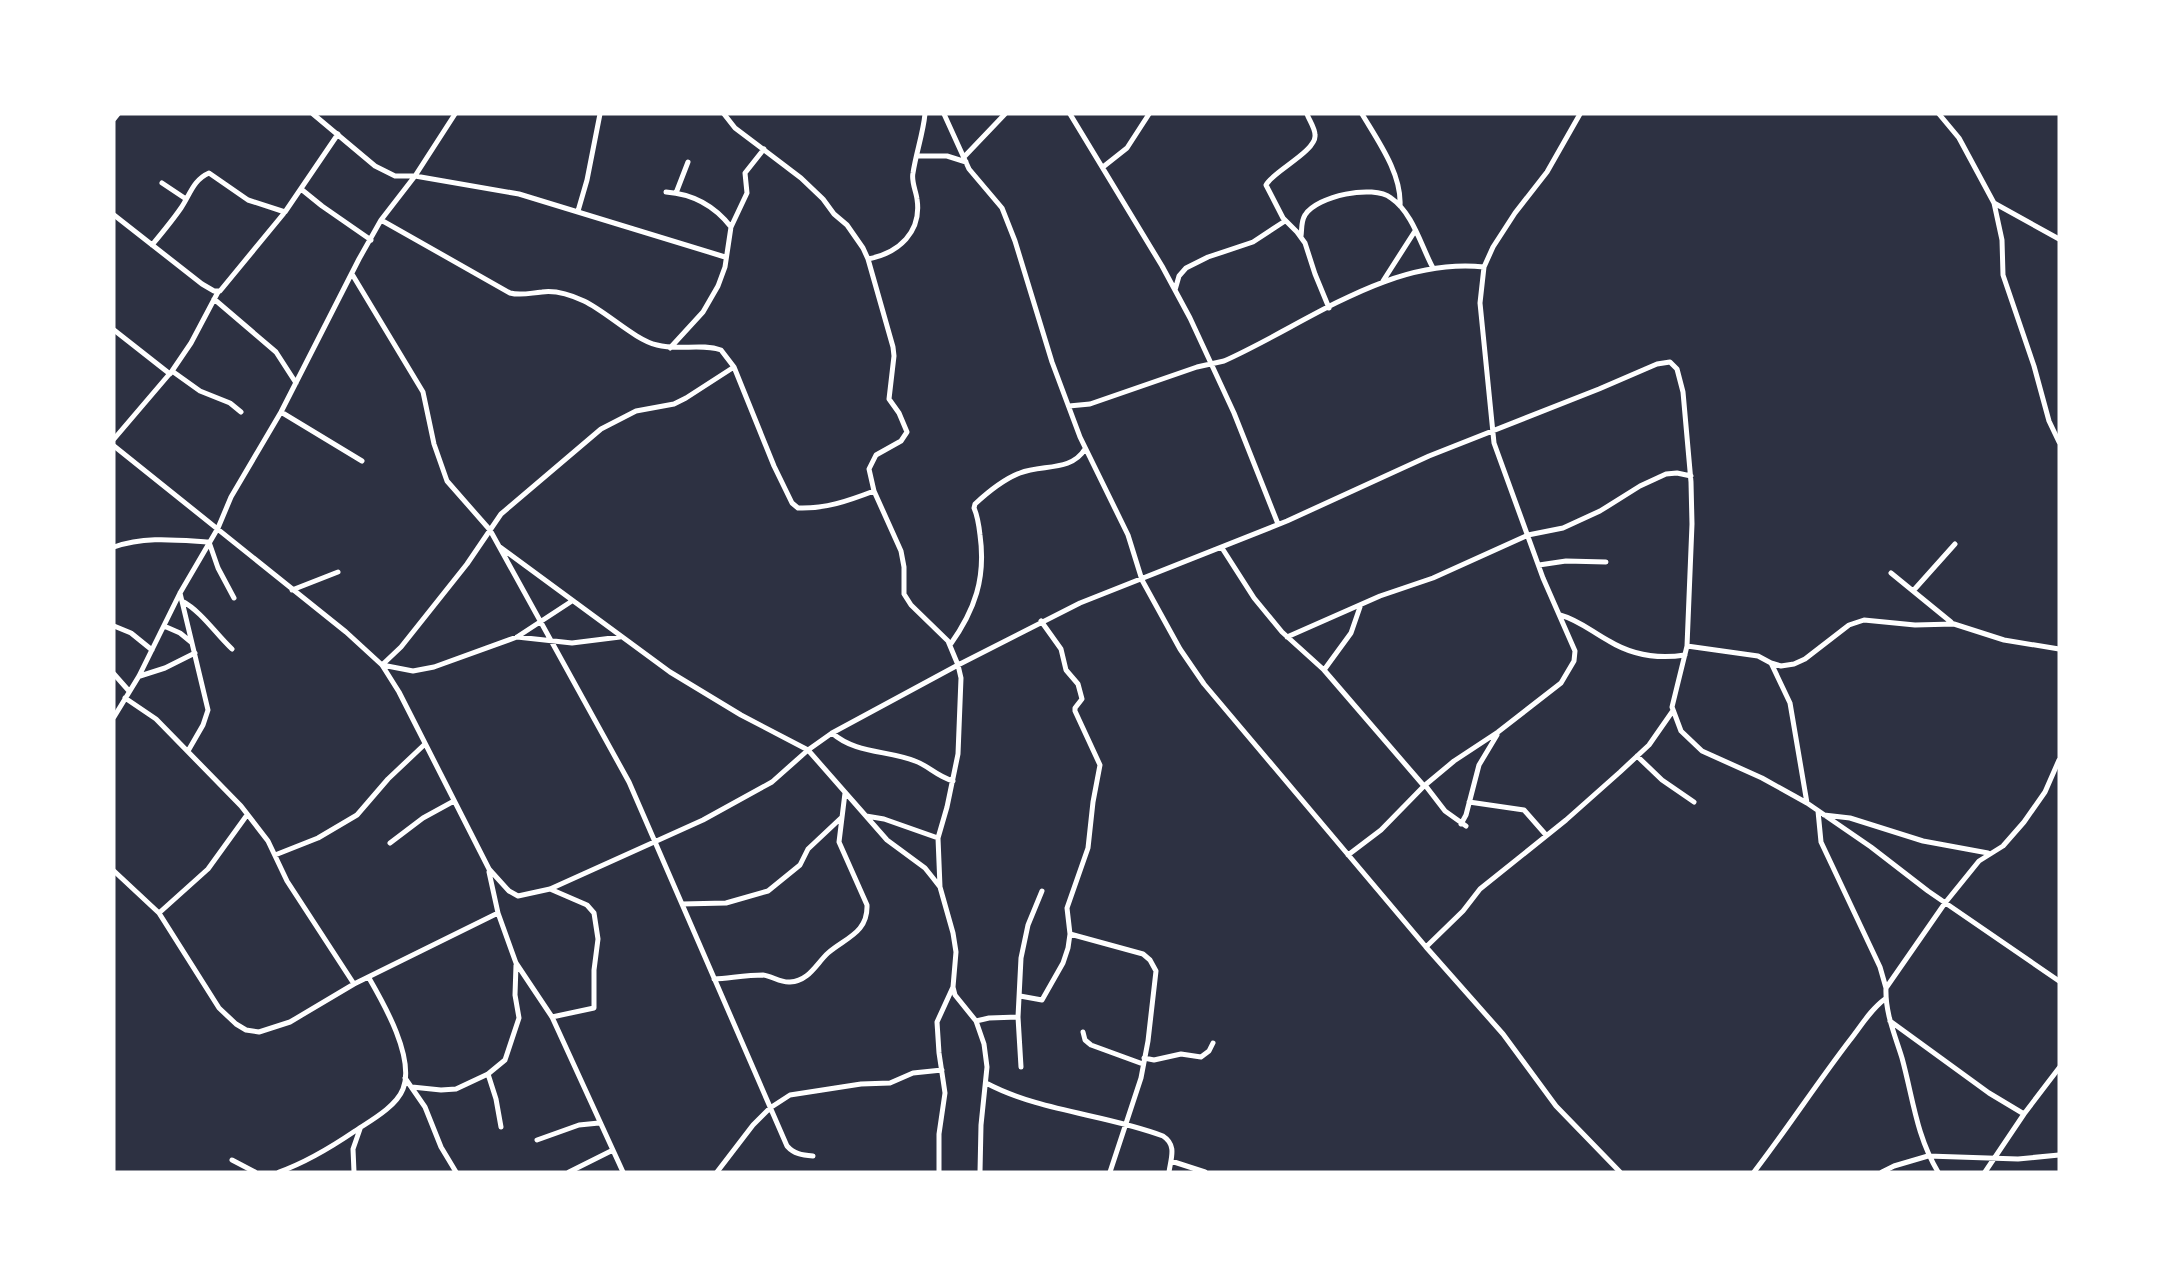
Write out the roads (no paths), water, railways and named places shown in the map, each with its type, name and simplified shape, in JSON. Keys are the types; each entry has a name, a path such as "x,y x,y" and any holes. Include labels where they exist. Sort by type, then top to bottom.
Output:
{"street":[{"path":"114,119 118,114"},
{"path":"313,114 379,168 395,176 415,176 500,190 578,211 725,257"},
{"path":"114,717 139,676 180,593 218,528 230,497 281,412 381,220 415,176 455,114"},
{"path":"578,211 600,114"},
{"path":"724,114 736,128 802,178 847,225 868,259 894,356 889,399 907,432 901,441 872,458 869,469 874,491 901,551 906,599 940,632 950,645 958,665 961,685 960,736 953,782 938,838 940,887 949,914 956,952 953,987 955,995 976,1021 984,1044 986,1083 981,1125 980,1172"},
{"path":"868,259 894,251 914,230 918,220 918,201 912,177 925,114"},
{"path":"944,114 975,177 1002,208 1015,241 1052,362 1085,449 1128,535 1142,580 1180,649 1204,684 1503,1034 1556,1105 1620,1172"},
{"path":"965,160 1005,114"},
{"path":"1070,114 1175,290 1234,413 1278,524"},
{"path":"1102,167 1127,148 1149,114"},
{"path":"1307,114 1315,135 1313,142 1266,183 1285,221 1301,236 1329,308"},
{"path":"1362,114 1397,178 1401,195 1400,206"},
{"path":"1348,855 1394,819 1424,785 1561,683 1570,668 1575,651 1497,453 1480,303 1484,267 1493,247 1547,172 1580,114"},
{"path":"1939,114 1959,138 1994,203 2002,240 2003,275 2034,366 2049,421 2059,442"},
{"path":"114,439 171,372 191,343 218,292 232,280 285,212 338,134"},
{"path":"670,348 711,301 721,278 731,227 747,193 746,173 764,149"},
{"path":"917,156 947,156 965,160"},
{"path":"676,193 688,162"},
{"path":"152,245 198,180 210,173 248,200 285,212"},
{"path":"162,183 186,199"},
{"path":"301,188 371,240"},
{"path":"1301,236 1304,216 1314,206 1329,199 1374,191 1392,198 1400,206 1433,268"},
{"path":"666,192 688,195 702,201 719,213 731,227"},
{"path":"1994,203 2059,239"},
{"path":"114,215 202,284 218,292"},
{"path":"381,220 510,293 520,296 541,292 562,293 609,315 649,343 670,348 714,348 727,355 774,466 792,503 798,508 840,504 874,491"},
{"path":"1175,290 1182,272 1191,265 1253,242 1285,221"},
{"path":"1383,281 1415,231"},
{"path":"1069,406 1090,404 1170,376 1224,361 1383,281 1433,268 1467,265 1484,267"},
{"path":"352,274 423,391 434,444 447,481 490,530 629,782 791,1151 813,1156"},
{"path":"214,299 276,352 296,383"},
{"path":"114,330 200,391 230,403 241,412"},
{"path":"489,869 517,896 550,889 703,820 772,782 832,733 1041,621 1110,590 1222,548 1421,459 1657,364 1671,362 1677,369 1683,392 1691,476 1692,524 1687,646 1672,707 1682,731 1702,751 1780,787 1807,803 2059,981"},
{"path":"382,665 416,628 467,564 501,514 601,429 636,411 674,404 734,368"},
{"path":"281,412 362,461"},
{"path":"114,446 366,648 382,665 399,692 489,869 498,913 516,964 552,1017 622,1172"},
{"path":"950,645 960,631 979,590 983,558 975,504 1017,474 1032,469 1062,466 1077,458 1085,449"},
{"path":"1287,637 1380,596 1433,578 1528,535 1563,528 1600,511 1640,486 1666,474 1691,476"},
{"path":"114,547 133,541 155,539 209,542"},
{"path":"209,542 218,568 234,598"},
{"path":"1913,591 1955,544"},
{"path":"500,547 620,637 696,689 808,750 887,840 925,868 940,887"},
{"path":"1222,548 1254,598 1287,637 1324,670 1445,811 1464,825 1479,765 1498,732"},
{"path":"1539,565 1566,561 1606,562"},
{"path":"292,590 338,572"},
{"path":"1891,573 1954,624"},
{"path":"180,593 208,710 188,751"},
{"path":"182,601 196,609 232,649"},
{"path":"382,665 420,671 517,637 572,601"},
{"path":"1324,670 1351,633 1360,607"},
{"path":"1560,615 1632,652 1673,657 1685,655"},
{"path":"1687,646 1751,654 1781,666 1805,659 1844,628 1860,620 1915,625 1954,624 2004,640 2059,649"},
{"path":"1020,996 1042,1000 1063,963 1070,934 1067,908 1088,848 1100,765 1075,711 1082,699 1081,689 1066,670 1061,649 1041,621"},
{"path":"114,626 131,633 152,650"},
{"path":"164,626 193,643"},
{"path":"517,637 572,643 620,637"},
{"path":"139,676 165,668 195,653"},
{"path":"1771,663 1790,703 1807,803"},
{"path":"114,674 130,691"},
{"path":"125,698 156,719 261,831 286,881 355,984"},
{"path":"1426,947 1464,911 1480,889 1587,802 1637,756 1658,734 1672,712"},
{"path":"832,733 842,742 914,760 938,776 953,782"},
{"path":"275,855 318,838 358,815 388,779 425,744"},
{"path":"1637,756 1662,780 1694,802"},
{"path":"1886,988 1945,903 1979,861 2003,846 2024,822 2045,792 2059,760"},
{"path":"714,979 762,975 785,982 794,981 812,973 828,953 858,932 868,912 866,898 840,850 845,793"},
{"path":"390,843 423,818 454,801"},
{"path":"1469,803 1524,810 1546,835"},
{"path":"1818,811 1821,842 1880,967 1890,1021 1928,1156 1938,1172"},
{"path":"159,913 208,869 247,815"},
{"path":"1824,815 1865,822 1923,841 1990,853"},
{"path":"866,816 884,819 938,838"},
{"path":"682,904 726,903 768,891 800,865 808,849 842,818"},
{"path":"114,871 159,913 219,1008 229,1019 246,1030 259,1032 290,1022 355,984 498,913"},
{"path":"550,889 589,906 596,919 598,939 594,970 594,1008 552,1017"},
{"path":"1021,1067 1018,1017 1023,944 1042,891"},
{"path":"1070,934 1143,954 1156,971 1144,1061 1110,1172"},
{"path":"412,1087 456,1089 488,1073 508,1054 518,1024 516,964"},
{"path":"279,1172 315,1158 361,1127 394,1101 403,1088 405,1078 401,1048 382,1001 369,978"},
{"path":"939,1172 939,1134 945,1093 937,1022 953,987"},
{"path":"1754,1172 1843,1049 1885,999"},
{"path":"976,1021 1018,1017"},
{"path":"1890,1021 1989,1093 2024,1114"},
{"path":"1083,1032 1085,1040 1091,1045 1144,1061 1181,1054 1201,1057 1209,1051 1213,1043"},
{"path":"1986,1172 2024,1114 2059,1068"},
{"path":"717,1172 745,1134 770,1108 794,1094 890,1083 913,1073 942,1070"},
{"path":"488,1073 501,1127"},
{"path":"405,1078 425,1107 444,1155 456,1172"},
{"path":"986,1083 1031,1102 1112,1119 1168,1139 1173,1148 1169,1172"},
{"path":"537,1140 579,1125 599,1123"},
{"path":"354,1172 353,1149 361,1127"},
{"path":"569,1172 613,1150"},
{"path":"1882,1172 1928,1156 2025,1158 2059,1155"},
{"path":"232,1160 254,1172"},
{"path":"1171,1161 1205,1172"}]}
